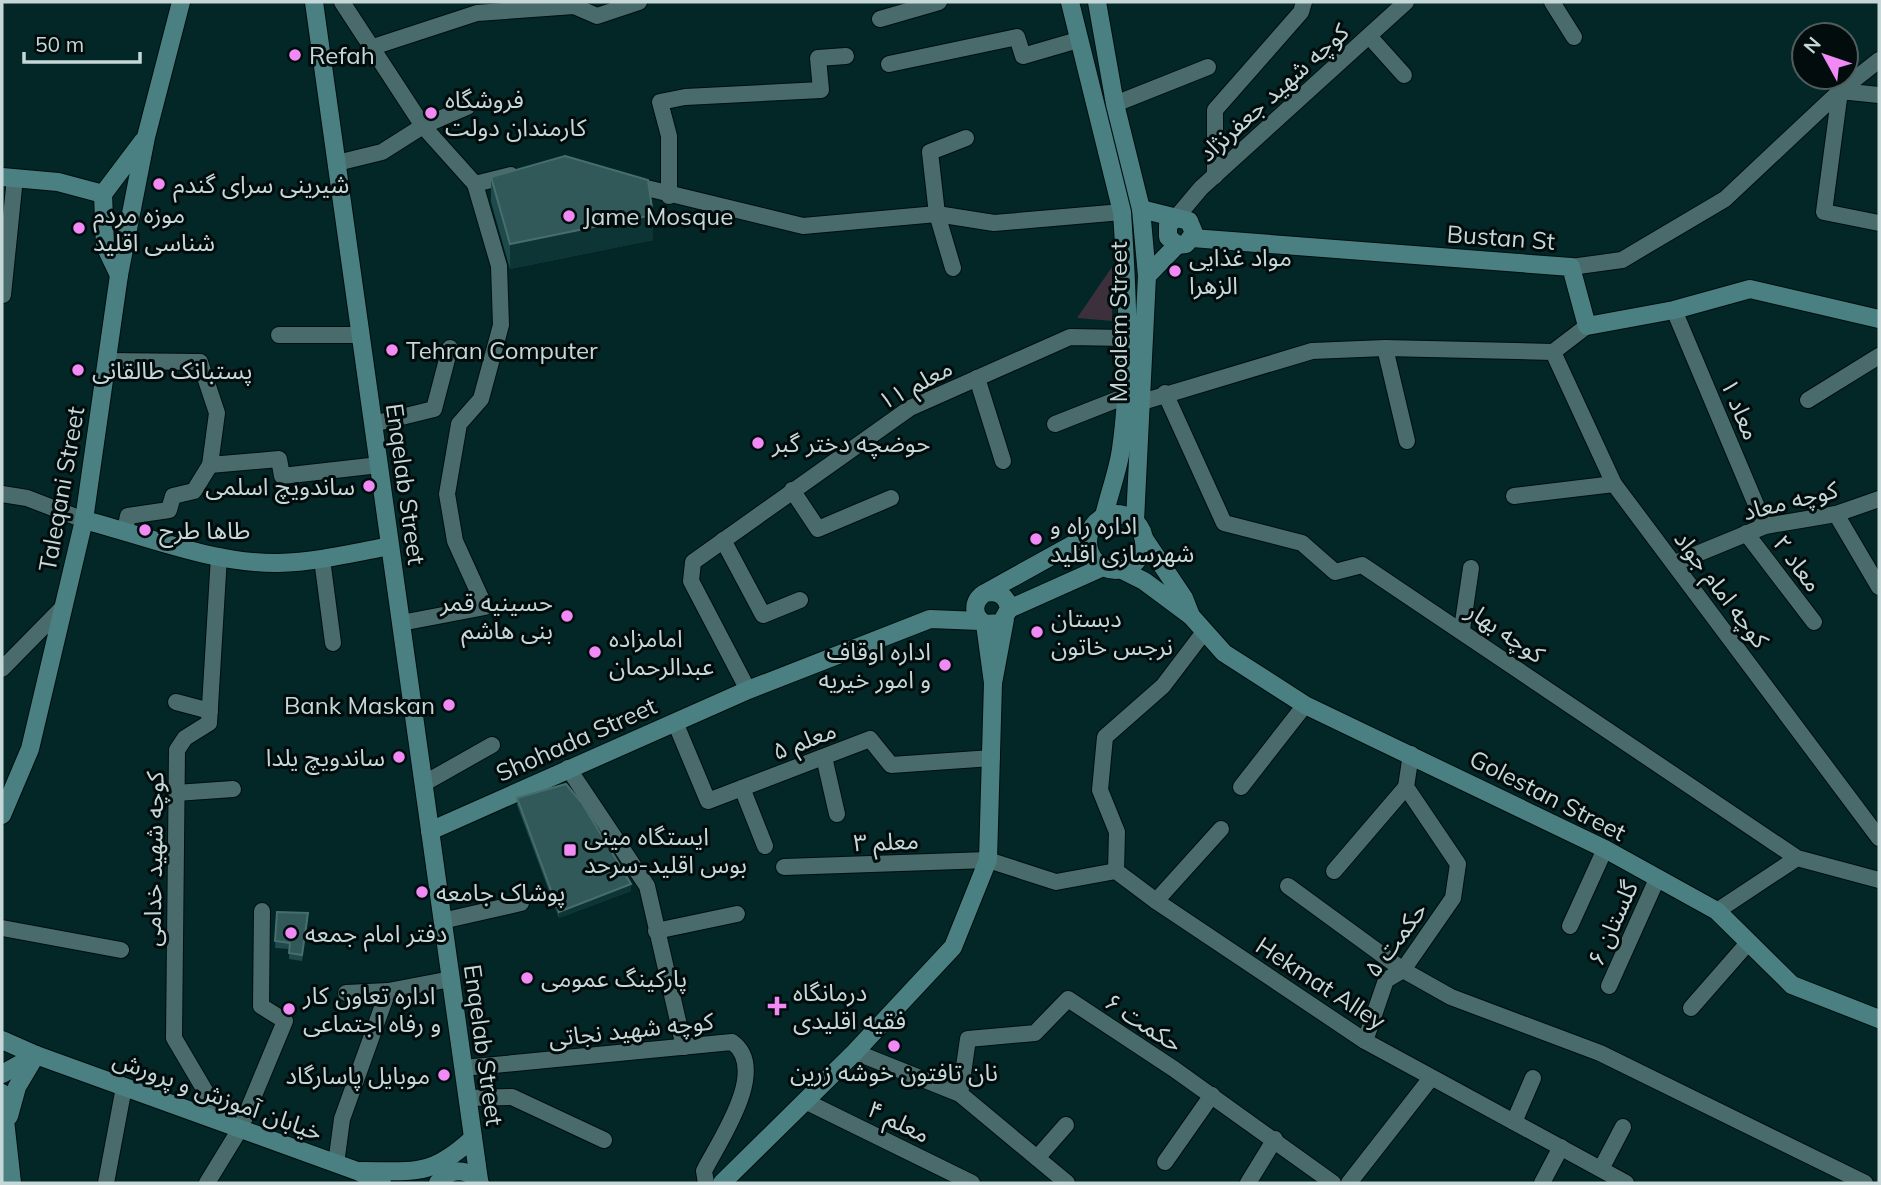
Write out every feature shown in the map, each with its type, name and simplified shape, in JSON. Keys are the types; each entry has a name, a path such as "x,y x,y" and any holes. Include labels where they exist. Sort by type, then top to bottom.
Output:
{"main road":[{"name":"Taleqani Street","path":"2,815 30,749 84,520 119,275 146,137 181,2"},
{"name":"Enqelab Street","path":"314,2 479,1182"},
{"name":"Moalem Street","path":"1070,2 1122,212 1125,338 1134,399 1139,529"},
{"name":"Moalem Street","path":"1097,2 1115,104 1141,209 1147,276 1134,399 1104,516"},
{"path":"119,275 105,246 103,194 146,137"},
{"path":"8,178 58,182 103,194"},
{"name":"Bustan St","path":"1141,209 1184,231 1571,267 1587,326"},
{"path":"1147,276 1184,231"},
{"path":"1587,326 1674,310 1750,289 1879,319"},
{"path":"1120,514 1139,529 1184,598 1191,616 1144,581 1112,568 1089,551 1088,536 1096,521 1104,516 1120,514"},
{"path":"84,520 219,556 276,563 323,559 390,546"},
{"path":"983,623 996,625 1007,614 1112,568 1136,561 1141,554 1139,529"},
{"path":"722,1183 855,1052 953,947 988,860 993,682 983,623 975,606 985,593 1088,536"},
{"path":"985,593 1002,594 1007,614 993,682"},
{"name":"Golestan Street","path":"1191,616 1224,653 1305,705 1605,849 1717,911 1747,944 1792,985 1879,1019"},
{"name":"Shohada Street","path":"430,831 748,690 930,620 983,623"},
{"name":"خیابان آموزش و پرورش","path":"2,1040 36,1055 357,1171 382,1183"},
{"path":"2,1074 36,1055"},
{"path":"7,1124 17,1087 36,1055"},
{"path":"2,1093 12,1183"},
{"path":"357,1171 431,1168 454,1156 473,1138"},
{"path":"438,1183 447,1175 460,1171 479,1182"}],"street":[{"path":"342,2 423,125 475,184 499,266 501,325 481,399 459,424 447,494 455,541 485,607 401,623"},
{"path":"373,47 476,7 574,6 597,16 639,2"},
{"path":"880,19 939,2"},
{"path":"1214,176 1214,110 1301,12 1304,2"},
{"name":"کوچه شهید جعفرنژاد","path":"1184,231 1201,188 1406,2"},
{"path":"1552,2 1574,37"},
{"path":"1369,36 1404,75"},
{"path":"889,64 1017,37 1023,56 1078,40"},
{"path":"669,196 669,136 660,102 685,97 821,90 818,58 846,56"},
{"path":"1860,75 1879,60"},
{"path":"1115,104 1208,67"},
{"path":"1571,267 1622,260 1725,199 1839,91"},
{"path":"1840,91 1824,212 1879,223"},
{"path":"1848,91 1879,95"},
{"path":"337,163 382,152 423,125 467,107"},
{"path":"953,268 937,214 930,152 966,138"},
{"path":"475,184 523,172"},
{"path":"3,295 8,178"},
{"path":"620,181 669,196 803,226 937,214 994,223 1122,212"},
{"name":"معاد ۱","path":"1674,310 1765,526"},
{"path":"1055,424 1134,399 1165,393 1312,351 1385,348 1553,352 1587,326"},
{"path":"279,335 361,335"},
{"name":"معلم ۱۱","path":"748,690 691,581 693,562 910,408 1070,337 1125,338"},
{"path":"373,424 434,410 450,348"},
{"path":"1385,348 1407,441"},
{"name":"کوچه امام جواد","path":"1553,352 1614,484 1879,838"},
{"path":"1808,400 1879,356"},
{"path":"108,361 200,362 217,413 210,465 194,491 173,496 169,510 128,516 125,530"},
{"path":"976,378 1003,461"},
{"name":"کوچه بهار","path":"1165,393 1224,523 1302,543 1335,572 1362,565 1462,629 1797,858 1879,880"},
{"path":"210,465 279,459 282,477 379,465"},
{"path":"1514,496 1614,484"},
{"path":"792,490 818,529 891,499"},
{"path":"2,494 27,498 84,520"},
{"name":"کوچه معاد","path":"1675,563 1765,526 1836,514 1879,499"},
{"path":"1836,514 1879,587"},
{"name":"معاد ۲","path":"1746,533 1814,622"},
{"path":"723,540 763,615 800,600"},
{"path":"176,702 211,711 219,556"},
{"path":"323,559 333,643"},
{"path":"1462,629 1471,568"},
{"path":"2,669 63,607"},
{"path":"988,860 1056,882 1116,871 1117,832 1100,790 1105,737 1163,686 1204,632"},
{"path":"1241,787 1305,705"},
{"name":"کوچه شهید خدامی","path":"211,711 209,723 185,738 177,750 174,1038 232,1126"},
{"name":"معلم ۵","path":"675,722 708,801 870,739 891,765 992,758"},
{"path":"423,784 492,745"},
{"path":"1334,872 1406,787 1411,754"},
{"path":"824,757 837,814"},
{"path":"568,768 647,886 684,1046"},
{"name":"حکمت ۵","path":"1366,1041 1386,980 1403,970 1453,898 1458,864 1406,787"},
{"path":"742,788 765,846"},
{"path":"176,793 233,789"},
{"path":"1156,901 1222,829"},
{"path":"1570,926 1605,849"},
{"path":"1717,911 1797,858"},
{"name":"معلم ۳","path":"784,867 988,860"},
{"name":"Hekmat Alley","path":"1116,871 1156,901 1366,1041 1626,1183"},
{"name":"گلستان ۶","path":"1609,986 1657,879"},
{"path":"1288,886 1403,970 1451,997 1600,1053 1832,1177 1865,1183"},
{"path":"442,921 521,904"},
{"path":"208,1183 232,1126 285,1021 261,1006 262,911"},
{"path":"656,931 737,914"},
{"path":"2,928 121,950"},
{"path":"1691,1008 1747,944"},
{"path":"346,993 388,991 451,979"},
{"path":"336,1164 342,1119 388,991"},
{"name":"حکمت ۶","path":"960,1094 968,1039 1035,1033 1068,999 1212,1095 1333,1183"},
{"name":"کوچه شهید نجاتی","path":"463,1069 732,1042 739,1049 746,1068 744,1091 704,1171 706,1183"},
{"path":"855,1052 960,1094 1067,1183"},
{"path":"1349,1183 1431,1078"},
{"path":"1514,1122 1533,1078"},
{"path":"106,1183 124,1087"},
{"path":"1165,1162 1212,1095"},
{"path":"467,1098 512,1097 604,1140"},
{"name":"معلم ۴","path":"805,1101 972,1183"},
{"path":"1037,1158 1066,1125"},
{"path":"1601,1169 1623,1127"},
{"path":"1248,1183 1275,1139"},
{"path":"1542,1183 1560,1147"}],"shaded area":[{"path":"1112,267 1112,321 1077,318"}],"building":[{"path":"565,156 648,180 653,215 510,244 491,177"},
{"name":"ایستگاه مینی بوس اقلید-سرحد","path":"566,784 582,803 631,884 559,912 517,798"},
{"name":"دفتر امام جمعه","path":"277,912 308,913 302,955 289,953 290,943 275,941"}],"place":[{"name":"Refah","path":"295,55"},
{"name":"فروشگاه کارمندان دولت","path":"431,113"},
{"name":"شیرینی سرای گندم","path":"159,184"},
{"name":"Jame Mosque","path":"569,216"},
{"name":"موزه مردم شناسی اقلید","path":"79,228"},
{"name":"مواد غذایی الزهرا","path":"1175,271"},
{"name":"Tehran Computer","path":"392,350"},
{"name":"پستبانک طالقانی","path":"78,370"},
{"name":"حوضچه دختر گبر","path":"758,443"},
{"name":"ساندویچ اسلمی","path":"369,486"},
{"name":"طاها طرح","path":"145,530"},
{"name":"اداره راه و شهرسازی اقلید","path":"1036,539"},
{"name":"حسینیه قمر بنی هاشم","path":"567,616"},
{"name":"دبستان نرجس خاتون","path":"1037,632"},
{"name":"امامزاده عبدالرحمان","path":"595,652"},
{"name":"اداره اوقاف و امور خیریه","path":"945,665"},
{"name":"Bank Maskan","path":"449,705"},
{"name":"ساندویچ یلدا","path":"399,757"},
{"name":"ایستگاه مینی بوس اقلید-سرحد","path":"570,850"},
{"name":"پوشاک جامعه","path":"422,892"},
{"name":"دفتر امام جمعه","path":"291,933"},
{"name":"پارکینگ عمومی","path":"527,978"},
{"name":"درمانگاه فقیه اقلیدی","path":"777,1006"},
{"name":"اداره تعاون کار و رفاه اجتماعی","path":"289,1009"},
{"name":"نان تافتون خوشه زرین","path":"894,1046"},
{"name":"موبایل پاسارگاد","path":"444,1075"}]}
